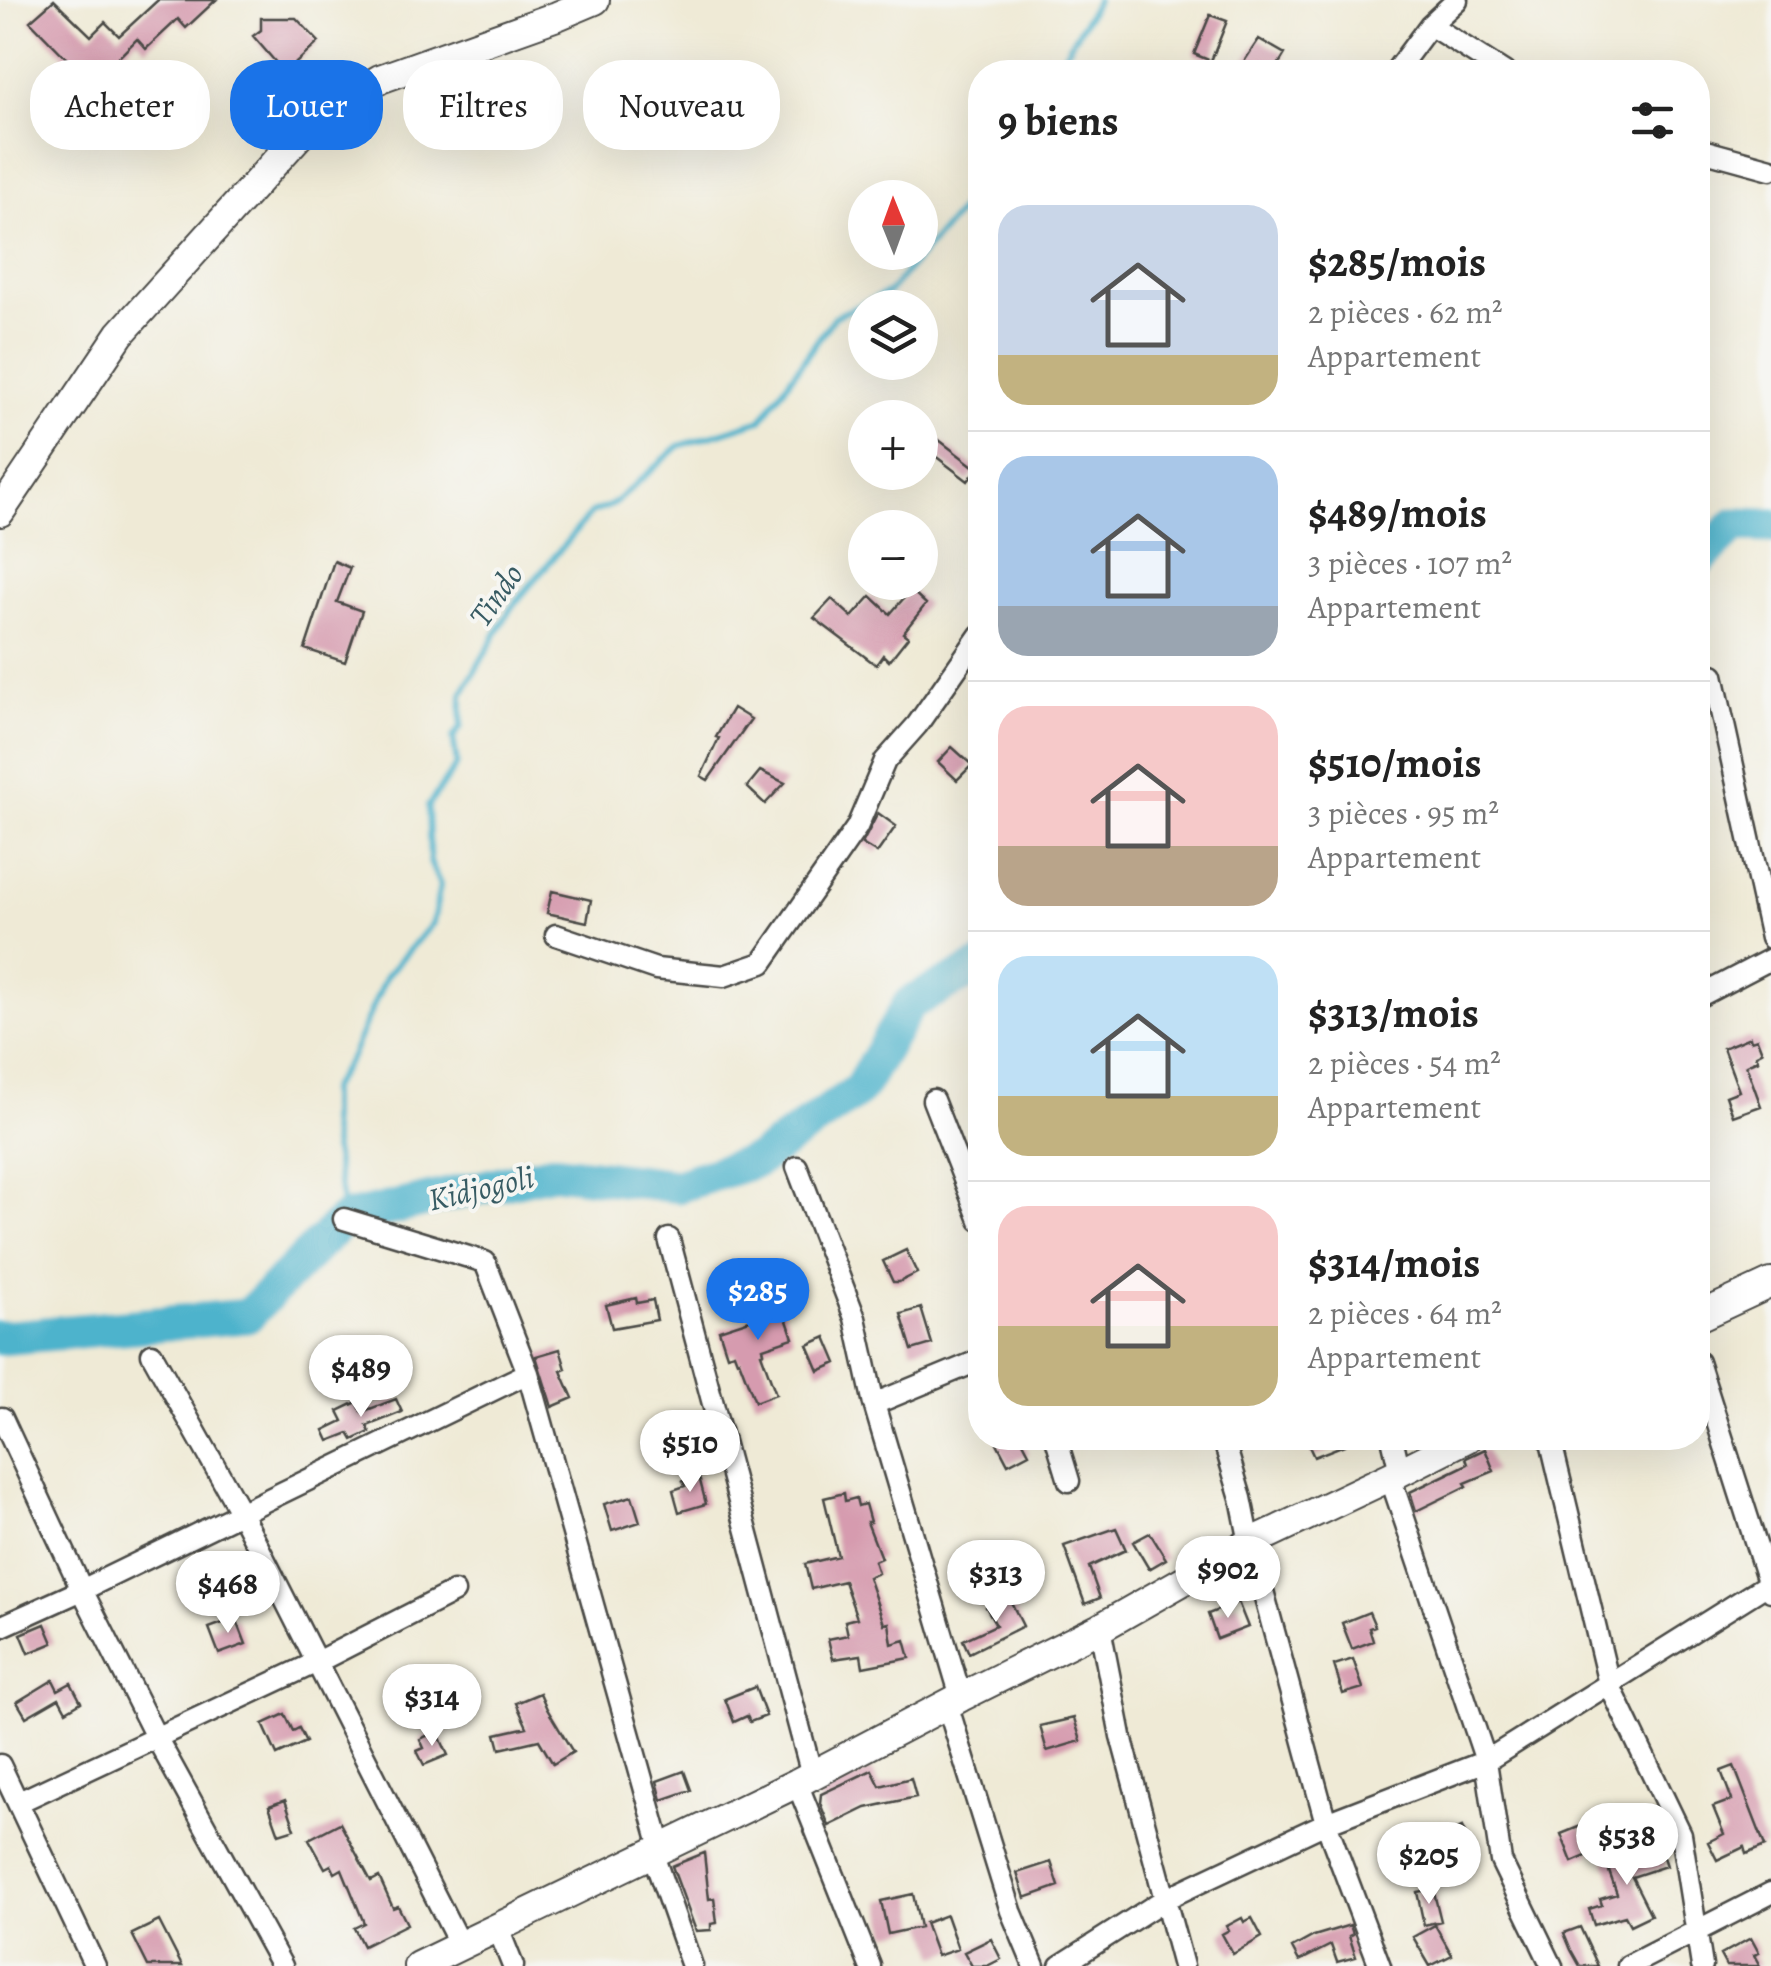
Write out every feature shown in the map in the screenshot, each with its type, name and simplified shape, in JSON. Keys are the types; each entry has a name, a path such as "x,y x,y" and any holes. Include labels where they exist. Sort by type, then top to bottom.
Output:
{"street":[{"path":"0,512 120,334 315,118 380,79 595,0"},
{"path":"1404,60 1430,25 1458,0"},
{"path":"1430,25 1485,60"},
{"path":"1710,152 1771,169"},
{"path":"556,935 656,969 724,976 762,964 857,827 885,761 968,652"},
{"path":"1712,675 1771,938"},
{"path":"1710,991 1771,959"},
{"path":"933,1100 968,1189"},
{"path":"796,1167 854,1318 1011,1911 1034,1966"},
{"path":"344,1219 484,1262 528,1373 692,1966"},
{"path":"669,1239 804,1779 870,1966"},
{"path":"1710,1306 1771,1283"},
{"path":"152,1354 241,1512 460,1945"},
{"path":"874,1404 968,1365"},
{"path":"0,1627 528,1373"},
{"path":"1060,1966 1165,1898 1326,1823 1486,1761 1770,1588 1710,1400"},
{"path":"2,1418 156,1737 282,1966"},
{"path":"1060,1450 1069,1481"},
{"path":"1226,1450 1326,1823 1380,1966"},
{"path":"1393,1450 1395,1474 1486,1761 1501,1861 1552,1966"},
{"path":"418,1966 804,1779 1100,1628 1250,1543 1443,1450"},
{"path":"1553,1450 1609,1684 1681,1834 1702,1966"},
{"path":"19,1802 318,1662 454,1592"},
{"path":"1100,1628 1121,1736 1183,1966"},
{"path":"0,1765 95,1966"},
{"path":"1628,1966 1771,1893"},
{"path":"498,1926 513,1966"}],"building":[{"path":"54,0 91,36 105,22 119,36 158,0 216,0 186,28 178,19 146,49 137,39 116,60 66,60 30,21"},
{"path":"1210,15 1227,21 1211,60 1194,54"},
{"path":"261,18 296,18 319,42 299,60 274,60 253,36 261,30"},
{"path":"1259,39 1285,54 1281,60 1245,60"},
{"path":"939,440 968,462 968,481 938,458"},
{"path":"334,561 350,568 337,602 362,611 345,662 305,649"},
{"path":"832,599 852,617 867,600 875,600 890,614 902,600 922,600 926,604 903,633 908,637 889,661 883,655 876,665 814,618"},
{"path":"733,708 751,719 708,780 701,776 719,738 716,737"},
{"path":"952,747 968,761 968,769 957,780 938,762"},
{"path":"760,771 785,783 765,804 747,787"},
{"path":"878,813 896,826 877,853 862,844"},
{"path":"552,891 591,900 587,922 547,913"},
{"path":"1750,1037 1751,1041 1757,1039 1762,1052 1756,1055 1758,1060 1746,1065 1761,1106 1733,1116 1726,1096 1739,1091 1723,1048"},
{"path":"906,1250 917,1273 893,1282 883,1261"},
{"path":"777,1291 793,1338 763,1348 761,1353 776,1394 755,1402 739,1360 734,1353 727,1355 719,1330 759,1317 756,1299"},
{"path":"636,1298 637,1303 653,1300 657,1320 612,1328 606,1305"},
{"path":"921,1308 932,1344 912,1350 901,1314"},
{"path":"826,1337 837,1363 819,1371 808,1345"},
{"path":"560,1349 566,1369 561,1371 573,1398 552,1407 536,1356"},
{"path":"396,1399 402,1412 367,1426 370,1432 353,1440 349,1433 329,1441 324,1430 343,1421 338,1411 357,1402 362,1412"},
{"path":"1001,1450 1027,1450 1029,1453 1008,1464"},
{"path":"1311,1450 1332,1450 1314,1457"},
{"path":"1485,1450 1494,1471 1416,1511 1410,1492 1468,1464 1466,1458"},
{"path":"699,1477 706,1504 679,1512 673,1490 685,1486 683,1481"},
{"path":"844,1493 845,1501 856,1498 858,1506 865,1504 867,1522 881,1558 874,1561 878,1573 868,1577 884,1624 889,1623 892,1644 905,1640 910,1658 863,1667 861,1655 833,1659 828,1639 848,1635 845,1621 857,1618 844,1581 811,1589 805,1564 838,1556 824,1498"},
{"path":"632,1496 640,1522 612,1531 604,1504"},
{"path":"1116,1528 1126,1550 1089,1567 1100,1598 1085,1604 1064,1546"},
{"path":"1150,1533 1166,1559 1149,1569 1133,1542"},
{"path":"1008,1596 1023,1626 969,1653 963,1640 996,1625 986,1607"},
{"path":"1238,1602 1248,1627 1217,1639 1208,1614"},
{"path":"1369,1612 1375,1626 1369,1628 1373,1641 1352,1649 1342,1623"},
{"path":"236,1618 246,1644 219,1654 209,1628"},
{"path":"45,1624 53,1643 29,1653 21,1634"},
{"path":"1353,1659 1363,1688 1343,1694 1334,1665"},
{"path":"53,1680 58,1690 71,1683 81,1702 66,1711 59,1698 26,1717 17,1702"},
{"path":"755,1687 766,1716 750,1722 747,1716 734,1722 725,1699"},
{"path":"540,1693 573,1752 553,1764 539,1740 500,1749 496,1734 527,1727 516,1703"},
{"path":"285,1714 293,1731 299,1728 306,1742 277,1755 263,1724"},
{"path":"1074,1718 1081,1741 1047,1751 1040,1726"},
{"path":"437,1731 448,1755 424,1765 417,1751 424,1748 420,1739"},
{"path":"1734,1766 1765,1846 1746,1854 1744,1847 1717,1860 1708,1842 1724,1834 1713,1807 1732,1800 1721,1771"},
{"path":"872,1770 880,1786 911,1778 916,1797 866,1808 829,1826 820,1803 821,1794"},
{"path":"684,1771 691,1790 662,1800 657,1781"},
{"path":"285,1800 295,1829 279,1834 269,1806"},
{"path":"340,1823 371,1881 379,1877 393,1908 398,1906 407,1924 363,1946 354,1928 364,1923 342,1869 335,1873 331,1865 325,1868 309,1839"},
{"path":"1581,1826 1591,1854 1572,1862 1561,1834"},
{"path":"1462,1827 1475,1855 1439,1872 1429,1850 1451,1840 1448,1833"},
{"path":"1660,1848 1666,1866 1632,1877 1651,1915 1630,1925 1625,1916 1594,1925 1589,1909 1602,1905 1600,1899 1617,1894 1605,1860 1625,1853 1627,1859"},
{"path":"704,1853 709,1899 714,1898 717,1923 711,1924 711,1930 696,1931 672,1866"},
{"path":"1051,1862 1059,1886 1025,1898 1017,1873"},
{"path":"1433,1889 1441,1921 1424,1925 1417,1892"},
{"path":"913,1894 920,1927 888,1934 881,1901"},
{"path":"946,1915 958,1949 937,1956 925,1923"},
{"path":"1242,1918 1244,1922 1252,1918 1262,1937 1233,1954 1222,1934 1229,1930 1227,1926"},
{"path":"159,1921 182,1966 148,1966 132,1934"},
{"path":"1350,1925 1353,1934 1349,1936 1356,1957 1337,1962 1331,1945 1299,1961 1292,1948 1314,1936"},
{"path":"1435,1925 1452,1955 1430,1966 1413,1937"},
{"path":"1580,1927 1598,1966 1580,1966 1571,1950 1564,1933"},
{"path":"1751,1938 1759,1953 1754,1955 1760,1966 1726,1966 1720,1955"},
{"path":"991,1939 1001,1959 987,1966 972,1966 964,1952"}],"waterway":[{"name":"Tindo","path":"1061,60 1097,0"},
{"name":"Tindo","path":"344,1217 330,1124 330,1089 351,1057 386,976 433,923 440,885 430,862 428,806 457,764 453,737 461,727 462,694 511,608 591,513 612,505 679,446 761,420 834,317 889,292 968,199"},
{"name":"Kidjogoli","path":"1710,549 1735,525 1771,526"},
{"name":"Kidjogoli","path":"0,1338 247,1316 344,1219 553,1171 677,1186 758,1160 859,1090 910,1003 968,973"}]}
